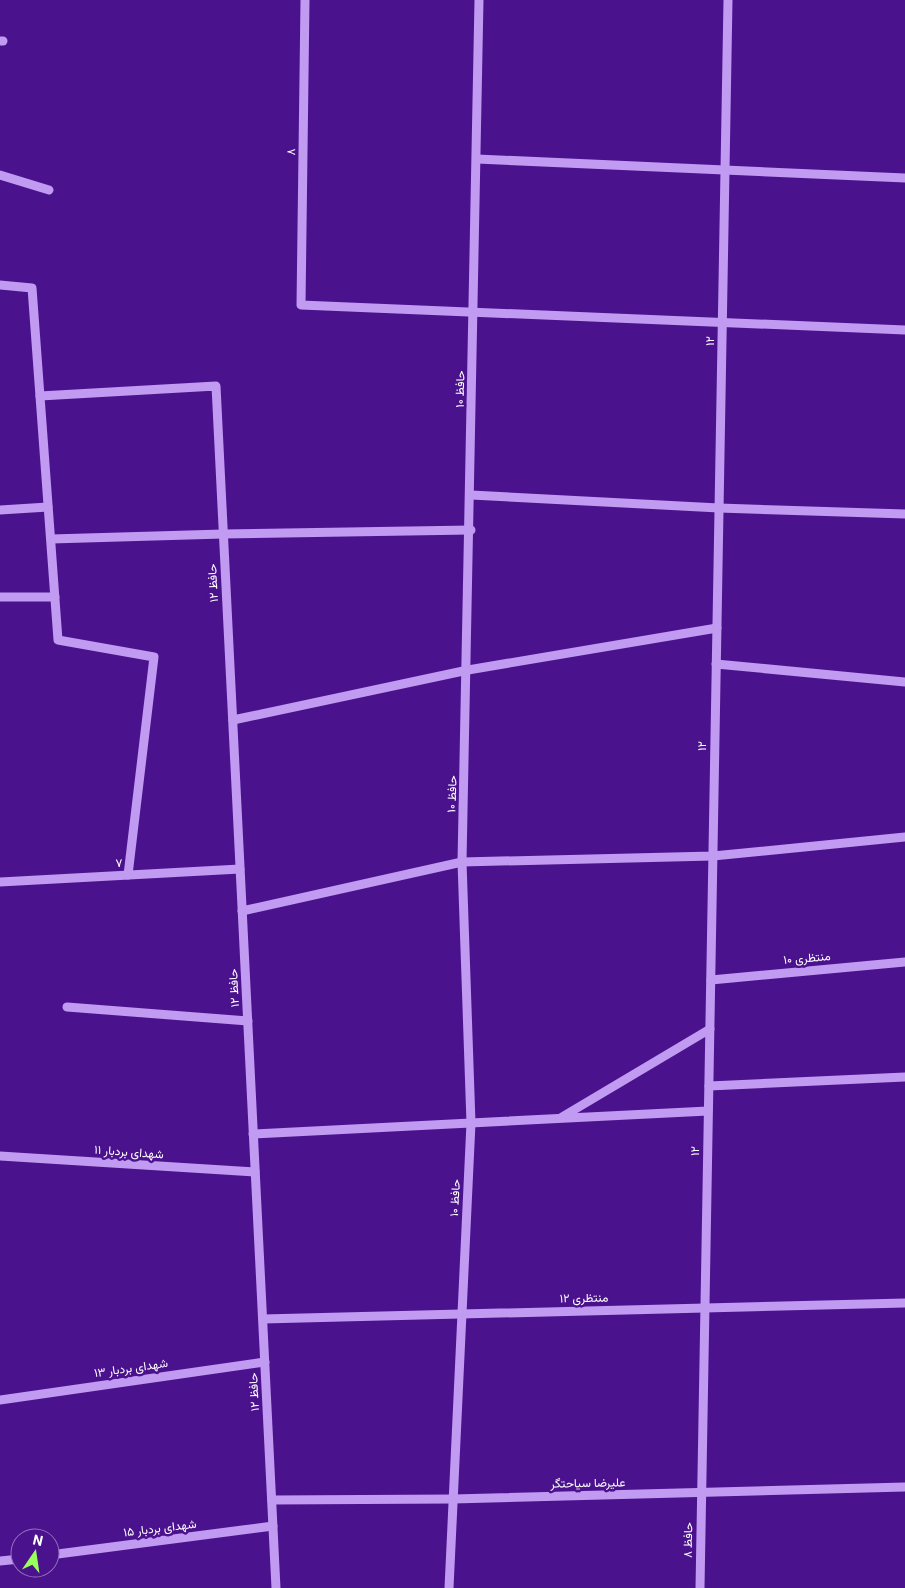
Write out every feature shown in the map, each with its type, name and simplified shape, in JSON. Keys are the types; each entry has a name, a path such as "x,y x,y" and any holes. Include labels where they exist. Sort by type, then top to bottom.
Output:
{"street":[{"name":"۸","path":"305,0 301,305 474,313"},
{"name":"حافظ ۱۰","path":"449,1588 471,1123 462,862 468,670 480,0"},
{"name":"۱۲","path":"702,1493 728,0"},
{"path":"477,159 905,178"},
{"path":"0,175 49,190"},
{"path":"0,285 32,288 58,640 154,657 128,875"},
{"path":"474,313 905,330"},
{"name":"حافظ ۱۲","path":"40,396 216,386 276,1588"},
{"path":"471,495 719,508 905,514"},
{"path":"0,510 48,508"},
{"path":"51,539 470,530"},
{"path":"0,597 55,597"},
{"path":"233,720 468,670 717,628"},
{"path":"716,664 905,682"},
{"path":"242,910 462,862 712,856 905,837"},
{"name":"۷","path":"0,882 240,869"},
{"name":"منتظری ۱۰","path":"711,980 905,962"},
{"path":"67,1007 248,1021"},
{"path":"560,1119 710,1029"},
{"path":"708,1086 905,1077"},
{"path":"254,1134 708,1111"},
{"name":"شهدای بردبار ۱۱","path":"0,1156 256,1172"},
{"name":"منتظری ۱۲","path":"263,1319 905,1303"},
{"name":"شهدای بردبار ۱۳","path":"0,1400 265,1362"},
{"name":"علیرضا سیاحتگر","path":"272,1500 453,1499 905,1487"},
{"name":"حافظ ۸","path":"700,1588 702,1493"},
{"name":"شهدای بردبار ۱۵","path":"60,1554 273,1526"}]}
